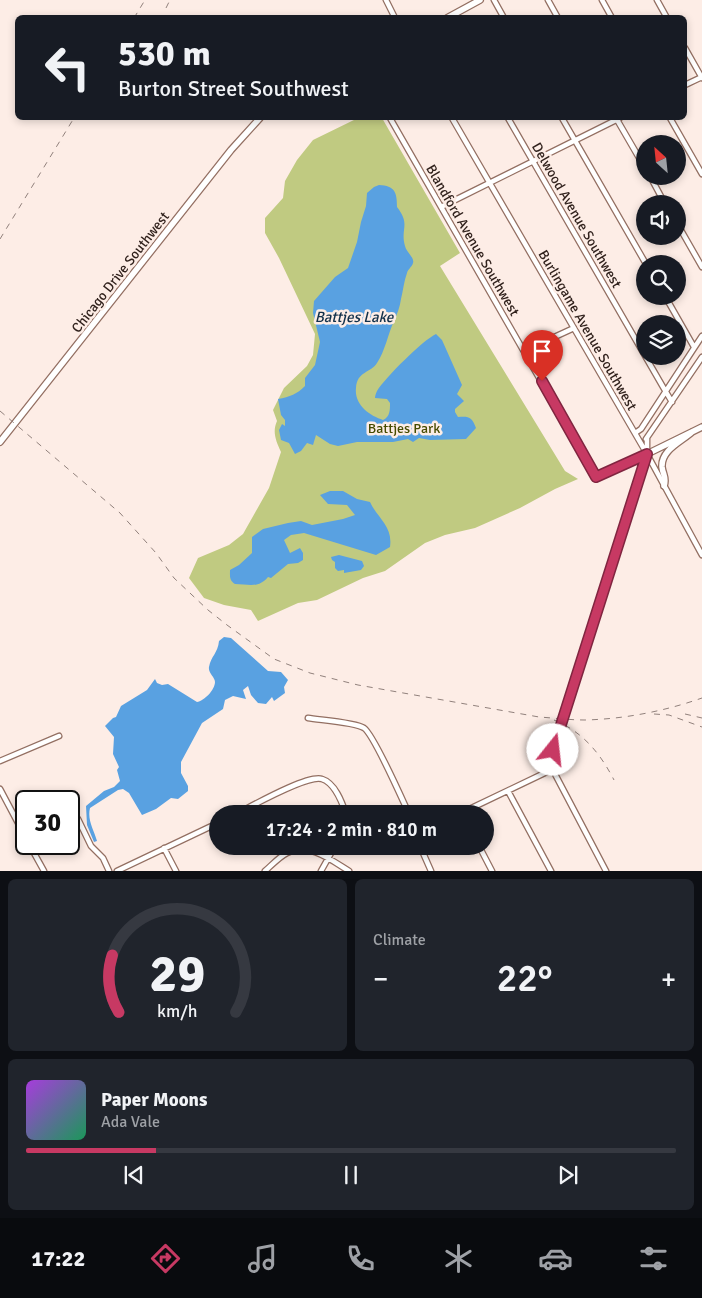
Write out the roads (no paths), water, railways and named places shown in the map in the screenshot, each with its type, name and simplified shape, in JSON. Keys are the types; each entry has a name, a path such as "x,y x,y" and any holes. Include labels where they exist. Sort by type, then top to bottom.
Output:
{"main road":[{"path":"453,15 480,0"},
{"name":"Chicago Drive Southwest","path":"0,442 231,150 258,120"},
{"path":"647,454 702,426"},
{"path":"664,486 666,479 662,465 665,454 692,432"}],"street":[{"path":"386,0 394,15"},
{"path":"494,0 502,15"},
{"path":"548,0 556,15"},
{"path":"602,0 610,15"},
{"path":"657,0 665,15"},
{"path":"687,51 702,77 687,84"},
{"name":"Blandford Avenue Southwest","path":"391,120 596,477 647,454"},
{"name":"Burlingame Avenue Southwest","path":"453,120 635,433 702,555"},
{"name":"Delwood Avenue Southwest","path":"509,120 672,402"},
{"path":"563,120 641,255"},
{"path":"441,208 614,120"},
{"path":"619,120 636,151"},
{"path":"671,120 702,174"},
{"path":"686,239 702,267"},
{"path":"670,305 694,347"},
{"path":"524,351 574,328"},
{"path":"635,433 641,429 702,336"},
{"path":"640,442 647,438 702,358"},
{"path":"606,870 553,768 553,750 647,454 647,438"},
{"path":"308,718 362,727 377,748 405,805"},
{"path":"0,760 59,736"},
{"path":"477,805 553,768"},
{"path":"254,805 311,778 320,778 332,786 342,805"},
{"path":"0,789 15,817"},
{"path":"508,791 551,870"},
{"path":"80,823 91,846 103,858 109,870"},
{"path":"117,870 209,827"},
{"path":"164,848 176,870"},
{"path":"265,870 287,853 296,850 312,851 349,870"},
{"path":"36,855 44,870"},
{"path":"321,870 330,855"},
{"path":"424,855 432,870"},
{"path":"484,855 492,870"}],"water":[{"name":"Battjes Lake","path":"379,185 392,188 396,194 397,207 404,223 405,246 413,261 408,270 399,308 382,353 377,363 362,375 357,382 356,394 358,400 368,413 383,420 385,419 389,413 390,403 387,399 375,398 377,391 405,360 436,334 442,340 462,385 457,394 464,401 455,409 455,412 458,417 470,418 476,428 466,439 430,440 419,438 413,442 408,439 393,442 357,442 338,446 330,444 316,435 313,445 307,443 301,451 295,454 289,443 281,440 279,430 282,424 285,426 285,420 281,415 278,399 293,395 302,389 305,386 305,378 315,365 320,342 313,313 314,301 335,277 348,268 357,242 366,206 367,193"},
{"path":"330,491 343,491 357,499 370,502 387,528 390,547 376,555 304,533 291,535 284,540 290,553 300,548 303,553 303,560 298,563 288,564 271,578 268,577 257,584 235,584 232,581 230,570 239,565 252,553 252,537 263,529 301,521 312,525 355,515 347,505 328,504 320,495"},
{"path":"339,555 362,561 364,566 361,570 344,573 344,570 338,571 331,557"},
{"path":"224,637 231,638 268,671 281,672 288,680 284,687 285,693 274,701 272,697 266,704 258,703 251,695 248,686 243,690 246,699 233,696 225,700 223,709 202,723 181,762 181,773 188,786 188,791 178,799 171,798 156,809 142,815 129,793 123,789 118,790 90,808 90,821 97,841 94,842 87,825 86,806 120,781 117,770 119,767 113,754 114,737 105,726 116,717 121,706 147,690 155,679 157,683 162,685 168,684 197,702 206,697 215,685 214,678 209,669 210,663 219,641"}],"railway":[{"path":"136,15 145,0"},
{"path":"166,8 170,0"},
{"path":"0,239 73,120"},
{"path":"0,411 120,513 156,553 174,578 208,610 274,659 310,673 358,685 539,717 585,720 615,718 674,707 702,698"},
{"path":"654,714 669,715 702,727"},
{"path":"685,714 702,718"},
{"path":"554,720 574,731 590,744 614,780"}],"park label":[{"name":"Battjes Park","path":"404,428"}]}
